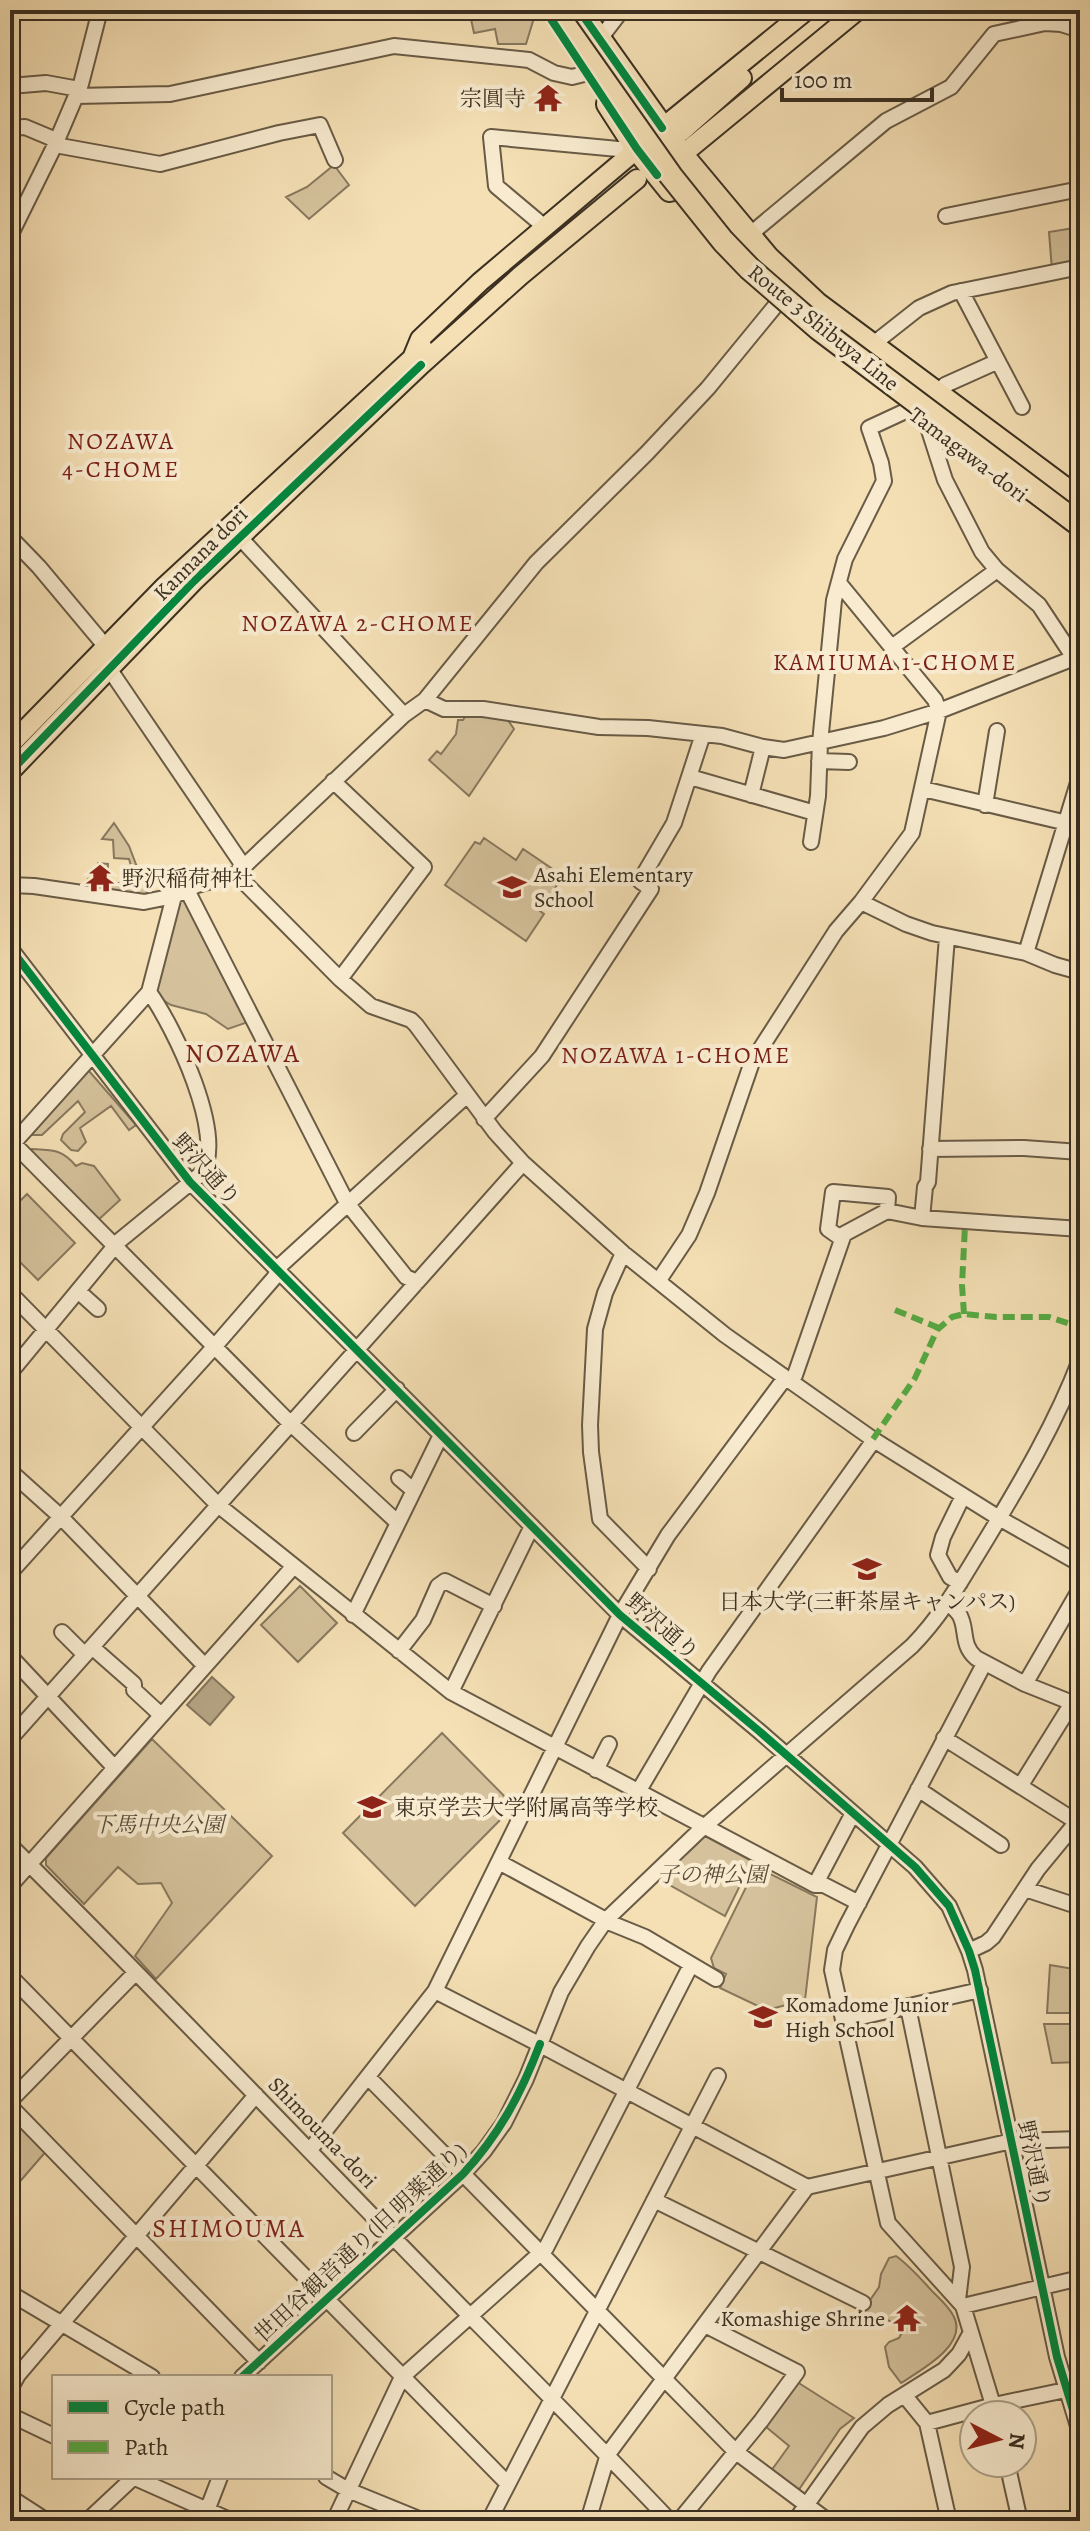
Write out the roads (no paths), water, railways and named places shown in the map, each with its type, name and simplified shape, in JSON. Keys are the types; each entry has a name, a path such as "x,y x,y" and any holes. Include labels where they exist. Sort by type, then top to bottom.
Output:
{"highway":[{"name":"Tamagawa-dori","path":"545,10 588,73 640,168 776,305 1080,538"},
{"name":"Route 3 Shibuya Line","path":"554,10 671,176 723,241 750,269 818,328 1080,525"},
{"name":"Route 3 Shibuya Line","path":"570,10 681,168 760,260 826,317 1080,508"},
{"name":"Tamagawa-dori","path":"579,10 599,40 678,138 751,240 797,286 1080,500"}],"main road":[{"path":"678,138 807,10"},
{"path":"678,138 823,10"},
{"path":"840,10 640,168 439,359 417,360 420,339 480,282 546,228 640,168 858,10"},
{"name":"Kannana dori","path":"10,745 165,586 234,532 417,360 640,168"},
{"name":"Kannana dori","path":"10,772 194,581 234,532"}],"street":[{"path":"10,236 56,142 85,73 100,10"},
{"path":"599,40 622,10"},
{"path":"751,240 756,229 886,121 951,87 994,34 1038,24 1061,24 1080,30"},
{"path":"10,86 46,83 77,92 170,94 394,46 529,60 554,73 572,77 588,73"},
{"path":"10,128 25,127 56,142 160,164 320,125 335,160"},
{"path":"546,228 496,186 491,137 618,149 640,168"},
{"path":"946,216 1080,189"},
{"path":"872,345 919,308 961,291 1080,267"},
{"path":"961,291 1022,407"},
{"path":"10,885 144,902 181,893 240,871 404,715 425,700 536,563 708,388 776,305"},
{"path":"945,385 999,363"},
{"path":"811,842 830,635 839,583 845,559 884,481 869,428 918,415 974,539 997,570 1039,605 1075,657"},
{"path":"234,532 404,715"},
{"path":"10,537 106,647"},
{"path":"892,647 997,570"},
{"path":"659,1280 689,1235 697,1217 752,1062 836,931 912,833 939,711 935,700 839,583"},
{"path":"1075,657 1080,638"},
{"path":"425,700 444,709 483,709 599,727 648,728 722,736 784,750 884,728 939,711 1075,657"},
{"path":"110,670 240,871 340,979 371,1006 411,1020 424,1033 484,1119 523,1163 623,1253 725,1335 874,1440 1080,1564"},
{"path":"985,805 997,731"},
{"path":"484,1119 542,1056 651,889 640,881 674,823 703,734"},
{"path":"751,795 763,747"},
{"path":"819,761 849,762"},
{"path":"1026,953 1073,825 1080,776"},
{"path":"690,777 815,813"},
{"path":"333,781 424,867 340,979"},
{"path":"923,789 1073,825"},
{"path":"181,893 149,992 11,1143 290,1423 397,1522"},
{"path":"181,893 347,1203 406,1277 417,1282"},
{"path":"861,902 906,924 947,937 1026,953 1080,972"},
{"path":"922,1218 947,937"},
{"name":"野沢通り","path":"10,948 190,1182 620,1615 890,1844 949,1906 969,1951 980,1990 1057,2357 1073,2389 1080,2433"},
{"path":"10,1373 115,1246 208,1165 205,1116 200,1094 178,1044 149,992"},
{"path":"10,1573 215,1346 278,1270 467,1095"},
{"path":"930,1149 1024,1148 1080,1152"},
{"path":"10,1739 523,1163"},
{"path":"842,1239 828,1229 833,1192 888,1197 887,1211"},
{"path":"310,2150 435,1991 620,1615 681,1516 788,1380 828,1284 844,1234 887,1211 922,1218 1080,1229"},
{"path":"623,1253 605,1293 595,1329 591,1452 600,1519 649,1569"},
{"path":"78,1291 98,1309"},
{"path":"10,1293 218,1505 451,1692 815,1885 824,1885 859,1903"},
{"path":"999,1518 1051,1425 1080,1360"},
{"path":"354,1433 397,1389"},
{"path":"353,1615 441,1435"},
{"path":"638,1792 701,1683 874,1440"},
{"path":"10,1471 61,1517 205,1666"},
{"path":"399,1478 413,1490"},
{"path":"960,1583 950,1577 938,1555 943,1537 963,1496"},
{"name":"世田谷観音通り(旧 明薬通り)","path":"244,2375 463,2174 484,2151 504,2123 521,2090 571,1974 606,1920 705,1827 912,1646 949,1604 999,1518"},
{"path":"451,1692 532,1526"},
{"path":"10,1886 293,1567"},
{"path":"399,1651 413,1636 438,1586 445,1581 494,1606"},
{"path":"1025,1684 1080,1589"},
{"path":"949,1604 960,1615 963,1638 969,1652 984,1664 1076,1705 1021,1785"},
{"path":"62,1632 134,1684 134,1690 161,1715"},
{"path":"10,1656 114,1767"},
{"path":"960,2303 888,2223 832,1970 835,1950 984,1664"},
{"path":"944,1738 1078,1820 1038,1869 993,1937 969,1951"},
{"path":"596,1770 609,1744"},
{"path":"918,1789 1001,1845"},
{"path":"815,1885 853,1813"},
{"name":"Shimouma-dori","path":"10,1845 608,2454 670,2521"},
{"path":"499,1862 606,1920 645,1937 716,1979"},
{"path":"1025,1889 1080,1907"},
{"path":"334,2521 402,2377 541,2254 691,1965"},
{"path":"136,1972 10,2104 259,2362"},
{"path":"10,1976 508,2484"},
{"path":"843,2021 980,1990"},
{"path":"435,1991 807,2187"},
{"path":"908,2007 962,2267 960,2303 991,2399"},
{"path":"489,2521 718,2076"},
{"path":"368,2077 736,2452 828,2521"},
{"path":"13,2378 256,2095"},
{"path":"588,2521 608,2454 807,2187 1012,2141 1080,2139"},
{"path":"653,2201 863,2303"},
{"path":"960,2303 1080,2278"},
{"path":"10,2293 149,2375"},
{"path":"679,2521 797,2372 705,2325"},
{"path":"795,2521 862,2427 888,2405 952,2363 970,2334"},
{"path":"1036,2399 1073,2389"},
{"path":"905,2396 927,2423 949,2521"},
{"path":"10,2415 52,2435"},
{"path":"927,2423 958,2417"},
{"path":"87,2521 131,2479"},
{"path":"137,2479 205,2516 232,2521"},
{"path":"205,2516 219,2479"},
{"path":"329,2479 348,2490 424,2521"},
{"path":"1011,2479 1020,2521"},
{"path":"10,2497 47,2521"},
{"path":"1060,2521 1080,2517"}],"place":[{"name":"宗圓寺","path":"548,98"},
{"name":"野沢稲荷神社","path":"100,878"},
{"name":"Asahi Elementary School","path":"512,887"},
{"name":"日本大学(三軒茶屋キャンパス)","path":"867,1569"},
{"name":"東京学芸大学附属高等学校","path":"372,1807"},
{"name":"Komadome Junior High School","path":"763,2017"},
{"name":"Komashige Shrine","path":"907,2318"}],"district":[{"name":"NOZAWA 4-CHOME","path":"121,455"},
{"name":"NOZAWA 2-CHOME","path":"358,623"},
{"name":"KAMIUMA 1-CHOME","path":"895,662"},
{"name":"NOZAWA","path":"243,1053"},
{"name":"NOZAWA 1-CHOME","path":"676,1055"},
{"name":"SHIMOUMA","path":"229,2228"}],"park label":[{"name":"下馬中央公園","path":"158,1824"},
{"name":"子の神公園","path":"712,1874"}]}
